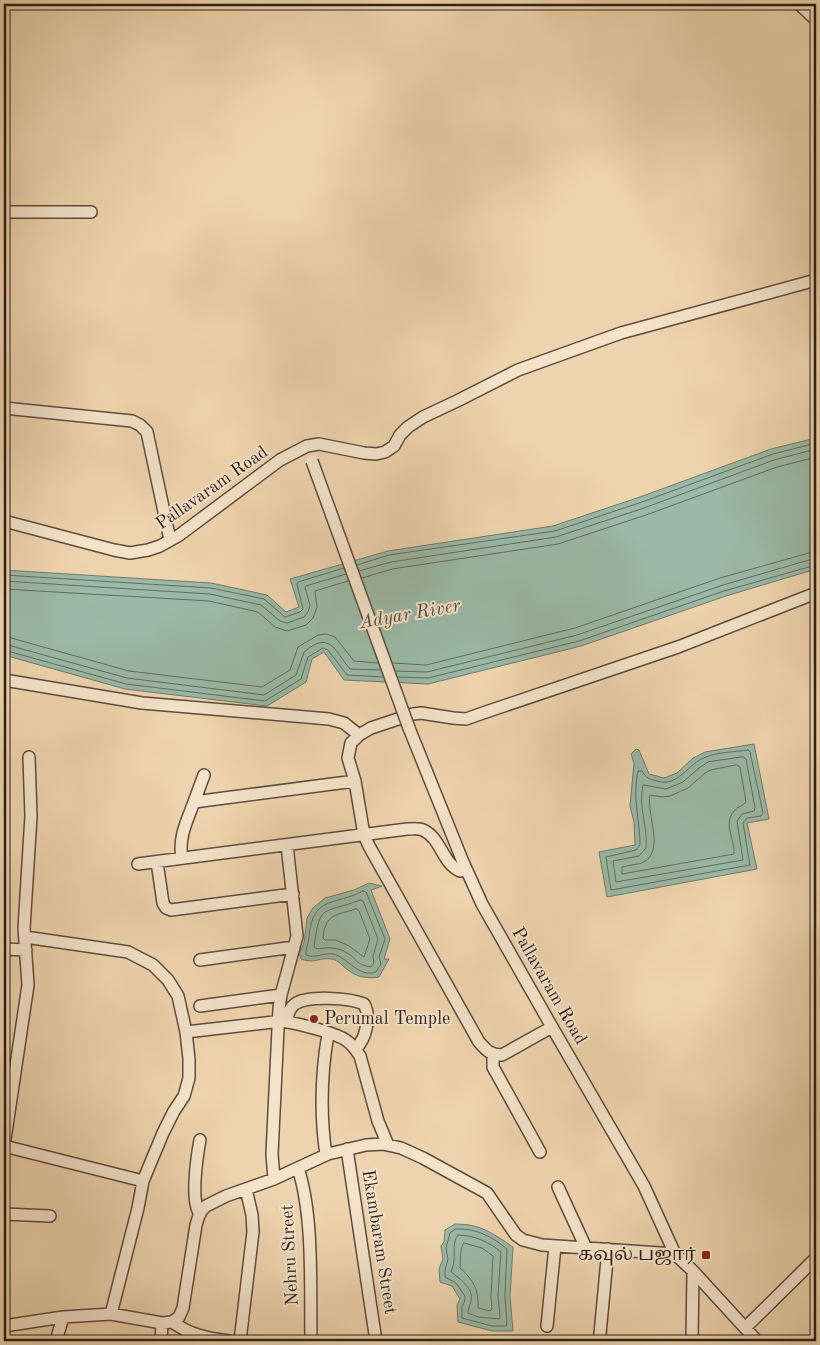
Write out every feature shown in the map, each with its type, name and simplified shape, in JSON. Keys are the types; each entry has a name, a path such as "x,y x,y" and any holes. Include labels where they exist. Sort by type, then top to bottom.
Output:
{"street":[{"path":"799,4 816,20"},
{"path":"4,212 91,212"},
{"path":"307,446 319,444 364,453 376,454 385,452 394,446 408,426 518,370 621,333 816,280"},
{"path":"4,408 132,421 140,425 146,432 151,447 170,540"},
{"name":"Pallavaram Road","path":"4,521 130,553 148,550 170,540 223,504 280,460 307,446 409,728 466,869 486,912 644,1186 675,1254"},
{"path":"552,1028 502,1055 493,1055 479,1042 376,860 364,834 355,781 348,758 350,743 371,728 413,714 421,713 466,719 678,647 816,593"},
{"path":"4,680 142,703 329,719 344,723 359,735"},
{"path":"28,756 31,816 24,928 28,985 4,1146 143,1181"},
{"path":"182,858 181,838 204,775"},
{"path":"194,802 355,781"},
{"path":"138,864 407,829 422,830 434,838 453,868 460,871 466,869"},
{"path":"274,1179 272,1145 282,1021 281,995 297,936 287,845"},
{"path":"157,862 163,903 166,908 171,910 293,894"},
{"path":"25,937 128,952 153,965 168,980 178,996 186,1032 189,1078 184,1096 163,1133 143,1181 111,1314"},
{"path":"200,960 294,947"},
{"path":"4,949 26,950"},
{"path":"200,1006 281,995"},
{"path":"282,1021 296,1004 308,1000 326,999 359,1002 364,1004 367,1010 363,1038 356,1048"},
{"path":"186,1032 282,1021 346,1039 356,1048 360,1056 378,1121 388,1145"},
{"path":"326,1155 321,1110 324,1060 328,1034"},
{"path":"493,1055 493,1067 540,1152"},
{"path":"200,1140 195,1169 196,1206 200,1214"},
{"path":"161,1341 167,1323 179,1317 183,1308 196,1225 200,1214 206,1206 226,1196 274,1179 326,1155 375,1144 401,1148 487,1193 516,1235 522,1240 555,1246 675,1254 757,1341"},
{"name":"Ekambaram Street","path":"347,1149 376,1341"},
{"name":"Nehru Street","path":"298,1168 306,1204 309,1238 311,1341"},
{"path":"558,1186 586,1248"},
{"path":"240,1341 253,1232 252,1214 246,1189"},
{"path":"4,1214 50,1216"},
{"path":"547,1326 555,1246"},
{"path":"600,1334 608,1249"},
{"path":"744,1328 816,1258"},
{"path":"692,1341 693,1271"},
{"path":"4,1326 63,1317 111,1314 167,1323 186,1332 228,1341"},
{"path":"56,1341 63,1317"}],"water":[{"name":"Adyar River","path":"816,438 816,569 726,596 581,646 428,684 344,680 324,652 312,659 306,682 267,706 125,689 4,655 4,570 211,583 267,595 286,612 299,607 290,579 388,551 553,526 640,497 771,449"},
{"path":"754,744 769,819 747,823 757,869 607,897 599,852 635,845 634,822 630,806 634,763 631,754 636,749 639,750 649,774 664,778 677,773 693,758 705,752"},
{"path":"369,883 382,886 371,890 390,939 384,959 389,959 379,977 367,978 359,976 332,959 310,961 301,959 299,954 304,943 307,918 313,908 325,898 354,890"},
{"path":"455,1224 479,1228 513,1247 510,1296 513,1331 492,1331 458,1322 457,1305 460,1299 452,1286 440,1282 439,1269 443,1259 441,1246 444,1242 445,1230"}],"place":[{"name":"Perumal Temple","path":"314,1019"},
{"name":"கவுல் பஜார்","path":"706,1255"}]}
